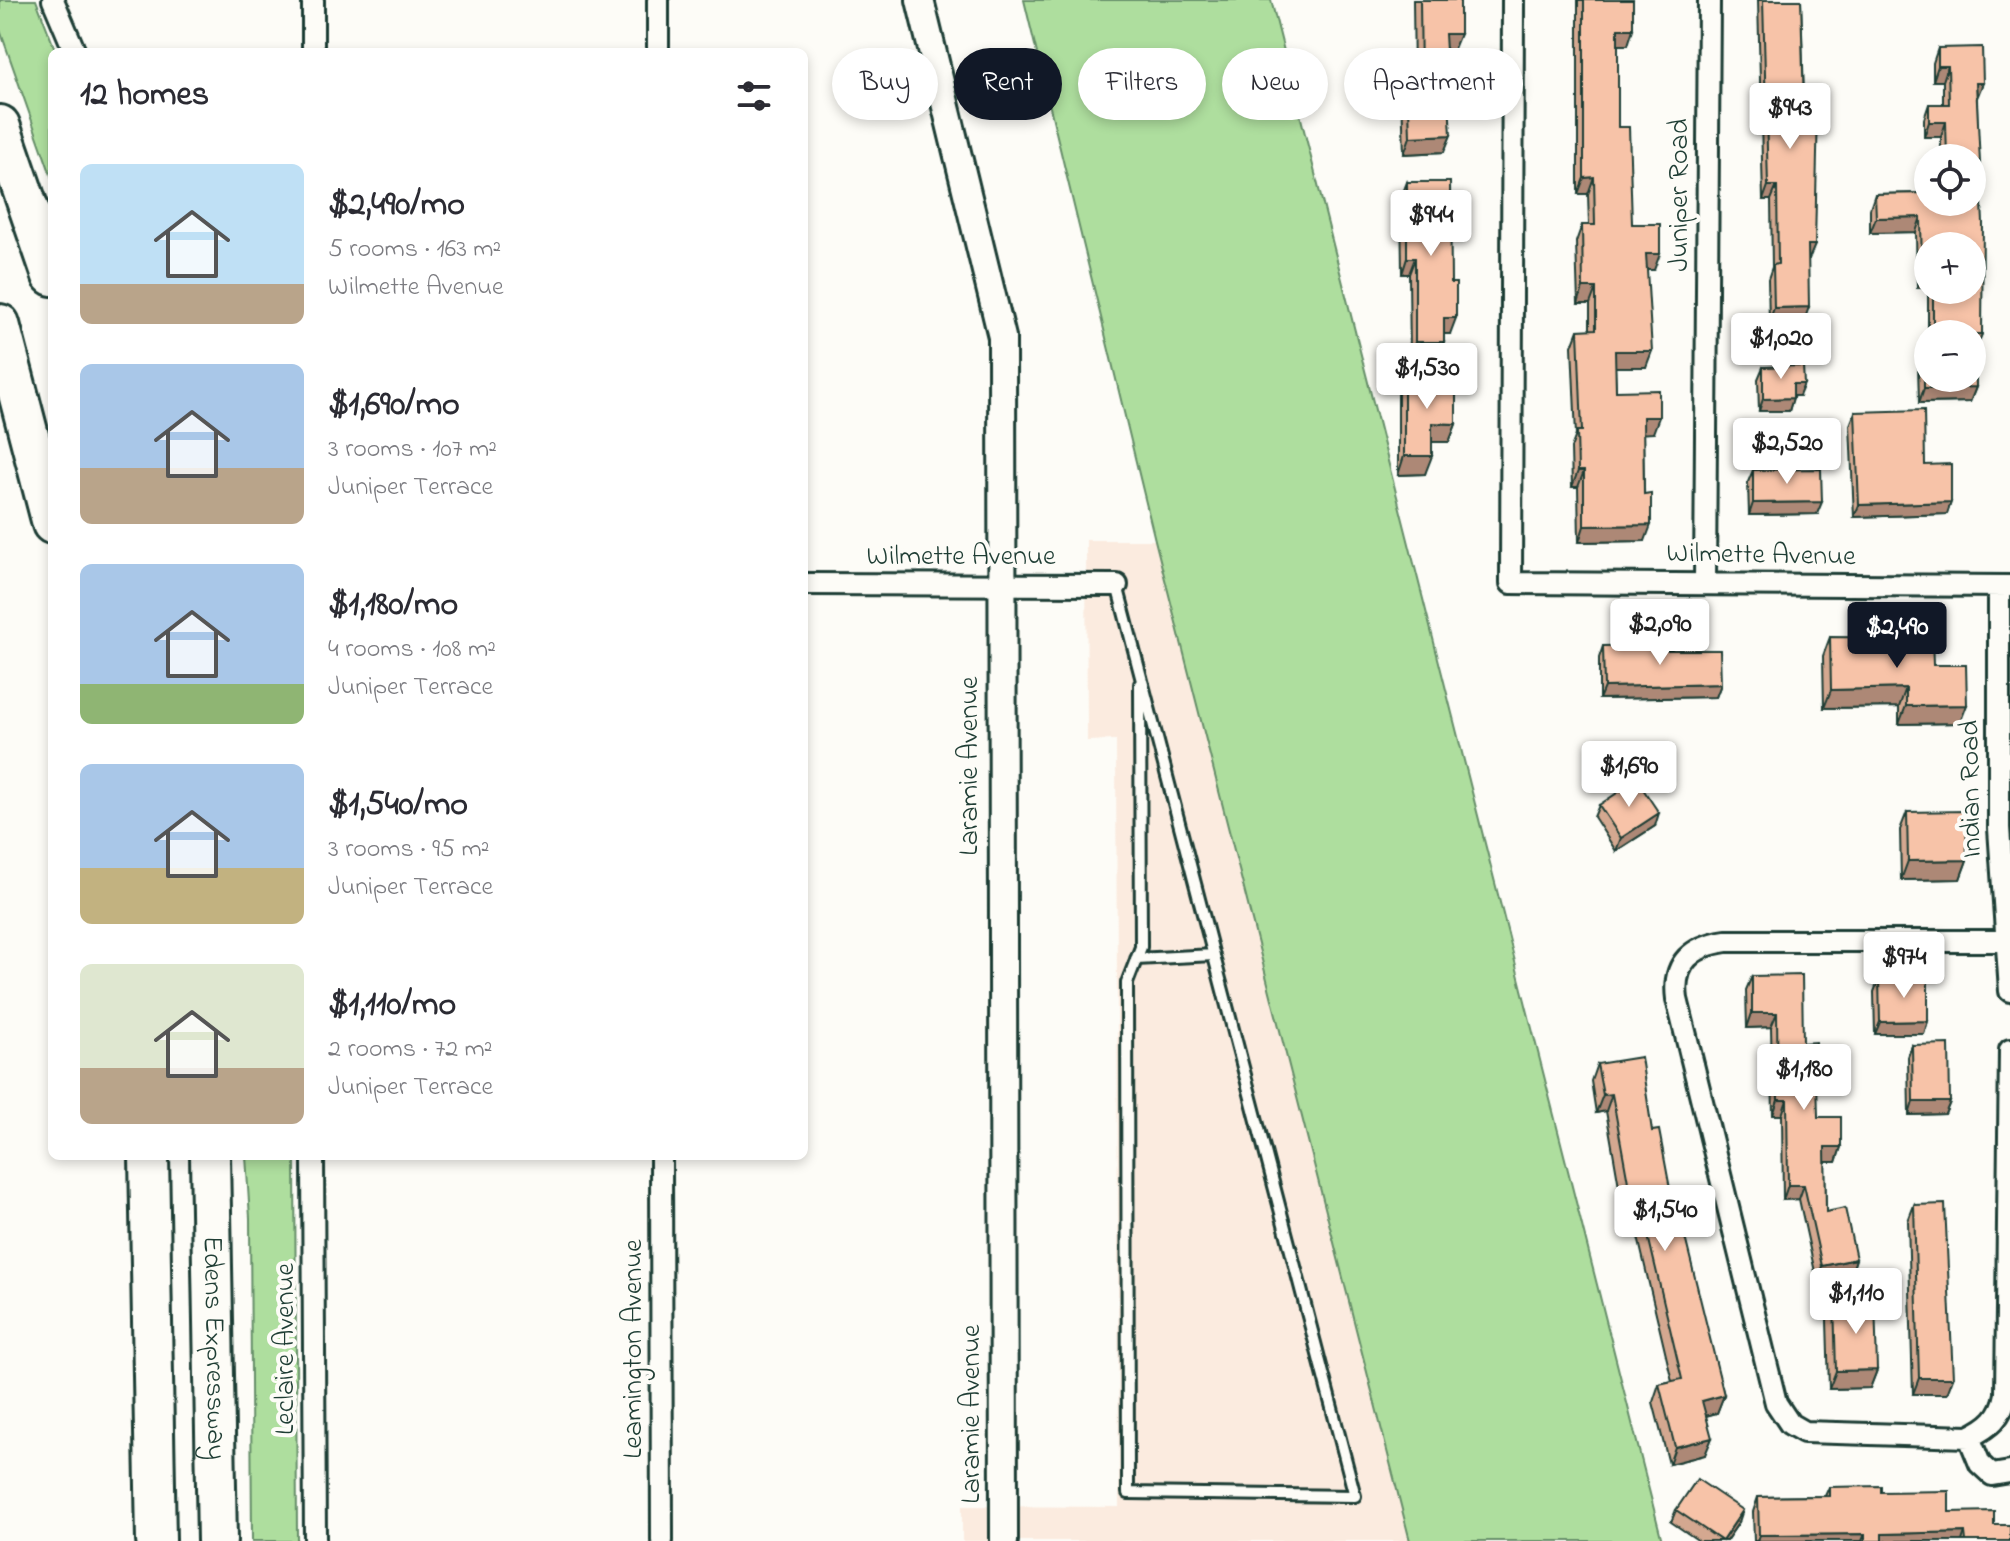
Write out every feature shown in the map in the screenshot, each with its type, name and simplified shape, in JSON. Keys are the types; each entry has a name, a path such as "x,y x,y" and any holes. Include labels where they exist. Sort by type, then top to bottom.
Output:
{"highway":[{"path":"0,125 48,264"},
{"path":"0,324 48,509"},
{"path":"149,1160 156,1541"},
{"name":"Edens Expressway","path":"210,1160 217,1541"}],"street":[{"path":"53,0 73,48"},
{"path":"313,0 313,48"},
{"path":"658,0 658,48"},
{"name":"Laramie Avenue","path":"920,0 1002,337 1004,1541"},
{"name":"Wilmette Avenue","path":"1513,0 1511,583 2004,586"},
{"name":"Juniper Road","path":"1705,583 1709,0"},
{"name":"Wilmette Avenue","path":"808,584 1117,585"},
{"name":"Indian Road","path":"2004,586 1999,828 2010,991"},
{"path":"2007,941 1726,941 1695,949 1679,970 1677,999 1776,1403 1790,1424 1819,1435 1969,1437 2006,1419 2010,1050"},
{"name":"Leclaire Avenue","path":"313,1160 315,1541"},
{"name":"Leamington Avenue","path":"661,1160 662,1541"},
{"path":"1969,1437 1985,1470 1992,1475 2010,1472"}],"lane":[{"path":"1117,585 1140,684 1355,1496 1128,1493 1127,983 1141,932 1140,684"},
{"path":"1136,959 1214,955"}],"shaded area":[{"path":"1086,540 1155,540 1410,1541 962,1541 962,1506 1119,1507 1116,740 1087,741"}],"green space":[{"path":"0,0 36,0 54,48 48,48 48,167 0,30"},
{"path":"1024,0 1271,0 1283,48 1222,48 1222,120 1301,120 1662,1541 1410,1541 1155,540 1053,120 1062,120 1062,48 1036,48"},
{"path":"246,1160 295,1160 297,1541 252,1541 250,1218"}],"building":[{"path":"1420,0 1460,0 1460,34 1445,34 1446,48 1421,48"},
{"path":"1584,0 1633,0 1633,29 1618,29 1618,127 1629,127 1632,224 1660,224 1660,254 1646,254 1652,351 1615,351 1616,391 1659,390 1659,417 1643,417 1644,494 1651,493 1651,525 1584,526 1584,471 1578,471 1577,431 1582,431 1578,330 1596,329 1596,288 1583,288 1582,225 1595,225 1594,177 1584,178"},
{"path":"1763,0 1801,0 1804,108 1818,108 1815,245 1808,245 1809,307 1774,308 1773,265 1778,264 1777,186 1768,186"},
{"path":"1982,47 1983,83 1976,83 1979,144 1947,144 1946,122 1929,122 1929,104 1949,104 1948,66 1938,66 1938,48"},
{"path":"1409,120 1450,120 1451,135 1410,137"},
{"path":"1407,182 1450,182 1451,283 1456,283 1456,318 1444,318 1444,342 1415,342 1415,258 1407,258"},
{"path":"1914,193 1914,216 1983,216 1983,232 1921,232 1921,217 1876,218 1875,194"},
{"path":"1933,304 1982,304 1982,320 1933,320"},
{"path":"1803,366 1804,384 1793,384 1793,398 1763,399 1763,367"},
{"path":"1404,376 1456,376 1456,424 1432,423 1432,456 1404,456"},
{"path":"1924,410 1925,465 1951,464 1951,502 1859,505 1855,412"},
{"path":"1821,469 1822,502 1753,503 1753,470"},
{"path":"1830,637 1932,638 1933,665 1966,665 1967,705 1906,706 1906,688 1831,690"},
{"path":"1651,645 1651,650 1720,650 1721,684 1604,687 1603,646"},
{"path":"1637,780 1659,813 1621,838 1599,805"},
{"path":"1966,811 1967,860 1908,861 1907,812"},
{"path":"1802,975 1803,1043 1816,1042 1818,1117 1841,1117 1841,1147 1825,1147 1826,1212 1845,1208 1856,1259 1822,1266 1804,1185 1788,1185 1787,1100 1778,1100 1777,1013 1752,1013 1752,976"},
{"path":"1928,978 1928,1021 1880,1022 1879,979"},
{"path":"1949,1044 1950,1102 1913,1102 1912,1045"},
{"path":"1641,1057 1652,1131 1659,1130 1674,1210 1678,1209 1724,1395 1702,1401 1712,1438 1675,1447 1659,1384 1682,1379 1640,1202 1632,1204 1612,1094 1603,1095 1597,1064"},
{"path":"1945,1204 1953,1378 1919,1378 1914,1205"},
{"path":"1875,1300 1877,1370 1836,1371 1834,1301"},
{"path":"1697,1479 1743,1510 1722,1541 1676,1510"},
{"path":"1881,1486 1881,1492 1949,1491 1949,1512 1994,1511 1994,1525 2010,1525 2010,1541 1966,1541 1965,1532 1882,1534 1882,1541 1865,1541 1865,1534 1759,1535 1758,1497 1829,1496 1829,1487"}]}
